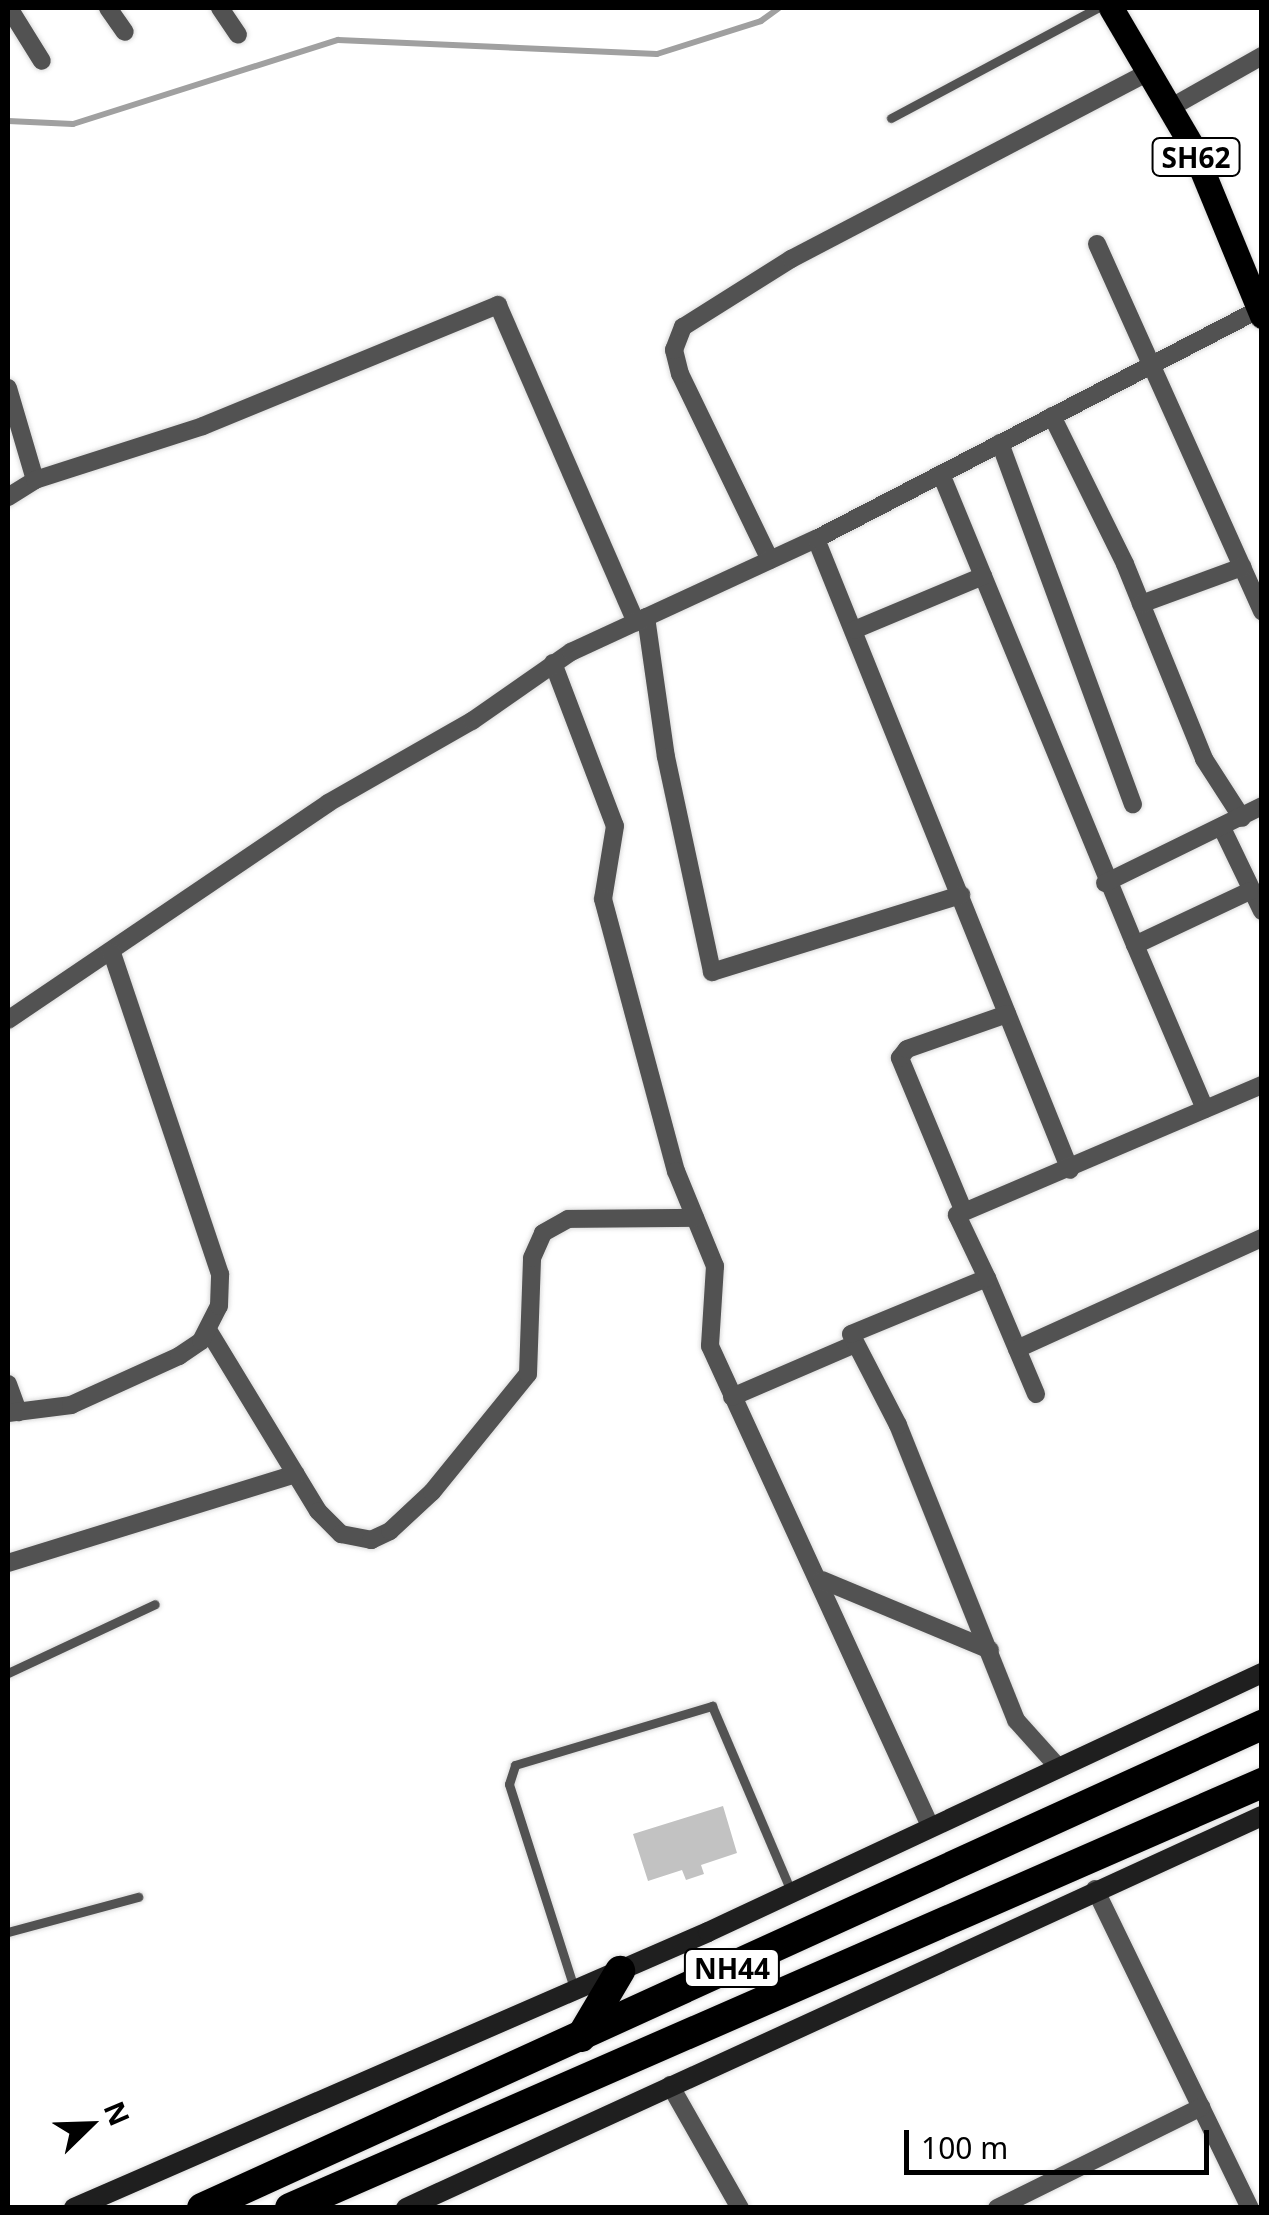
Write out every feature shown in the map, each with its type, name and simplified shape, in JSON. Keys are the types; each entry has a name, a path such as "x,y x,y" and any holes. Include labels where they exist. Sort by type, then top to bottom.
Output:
{"highway":[{"name":"NH44","path":"202,2208 1262,1725"},
{"name":"NH44","path":"290,2208 1262,1783"},
{"path":"581,2037 620,1970"}],"main road":[{"name":"SH62","path":"1111,8 1170,108 1260,313"}],"street":[{"path":"10,8 42,61"},
{"path":"108,8 125,32"},
{"path":"220,8 238,35"},
{"path":"1170,108 1262,56"},
{"path":"770,560 680,374 678,334 791,259 1148,72"},
{"path":"1097,244 1262,612"},
{"path":"8,497 35,480 202,426 498,306 641,620 712,972 961,896"},
{"path":"9,1013 112,953 328,803 472,720 553,662 816,539 1152,364 1260,313"},
{"path":"8,388 35,480"},
{"path":"1052,416 1141,604 1204,759 1242,818"},
{"path":"1000,443 1134,804"},
{"path":"941,474 1106,883 1205,1109"},
{"path":"816,539 1070,1170"},
{"path":"1141,604 1242,567"},
{"path":"854,630 983,576"},
{"path":"553,662 615,826 603,899 627,1004 716,1273 710,1346 822,1580 931,1828"},
{"path":"1106,883 1262,806"},
{"path":"1222,828 1262,911"},
{"path":"1135,945 1250,891"},
{"path":"8,1384 13,1413 83,1401 179,1356 208,1330 220,1306 220,1274 112,953"},
{"path":"964,1212 900,1058 907,1049 1007,1014"},
{"path":"1036,1394 958,1215 1262,1085"},
{"path":"208,1330 296,1474 341,1534 371,1540 390,1531 432,1492 528,1374 532,1258 544,1233 568,1219 695,1218"},
{"path":"1017,1349 1262,1238"},
{"path":"987,1278 851,1334 898,1425 1016,1720 1059,1768"},
{"path":"732,1397 855,1344"},
{"path":"8,1563 296,1474"},
{"path":"822,1580 990,1650"},
{"path":"74,2208 792,1893 1262,1673"},
{"path":"406,2208 1262,1816"},
{"path":"1095,1890 1250,2208"},
{"path":"670,2085 740,2208"},
{"path":"998,2208 1201,2107"}],"lane":[{"path":"890,118 1097,8"},
{"path":"8,1673 155,1604"},
{"path":"574,1990 509,1784 516,1765 712,1706 792,1893"},
{"path":"8,1932 138,1897"}],"building":[{"path":"723,1806 737,1853 701,1865 704,1874 686,1880 682,1870 648,1881 633,1834"}],"waterway":[{"path":"8,121 73,124 338,40 657,54 761,21 779,8"}]}
